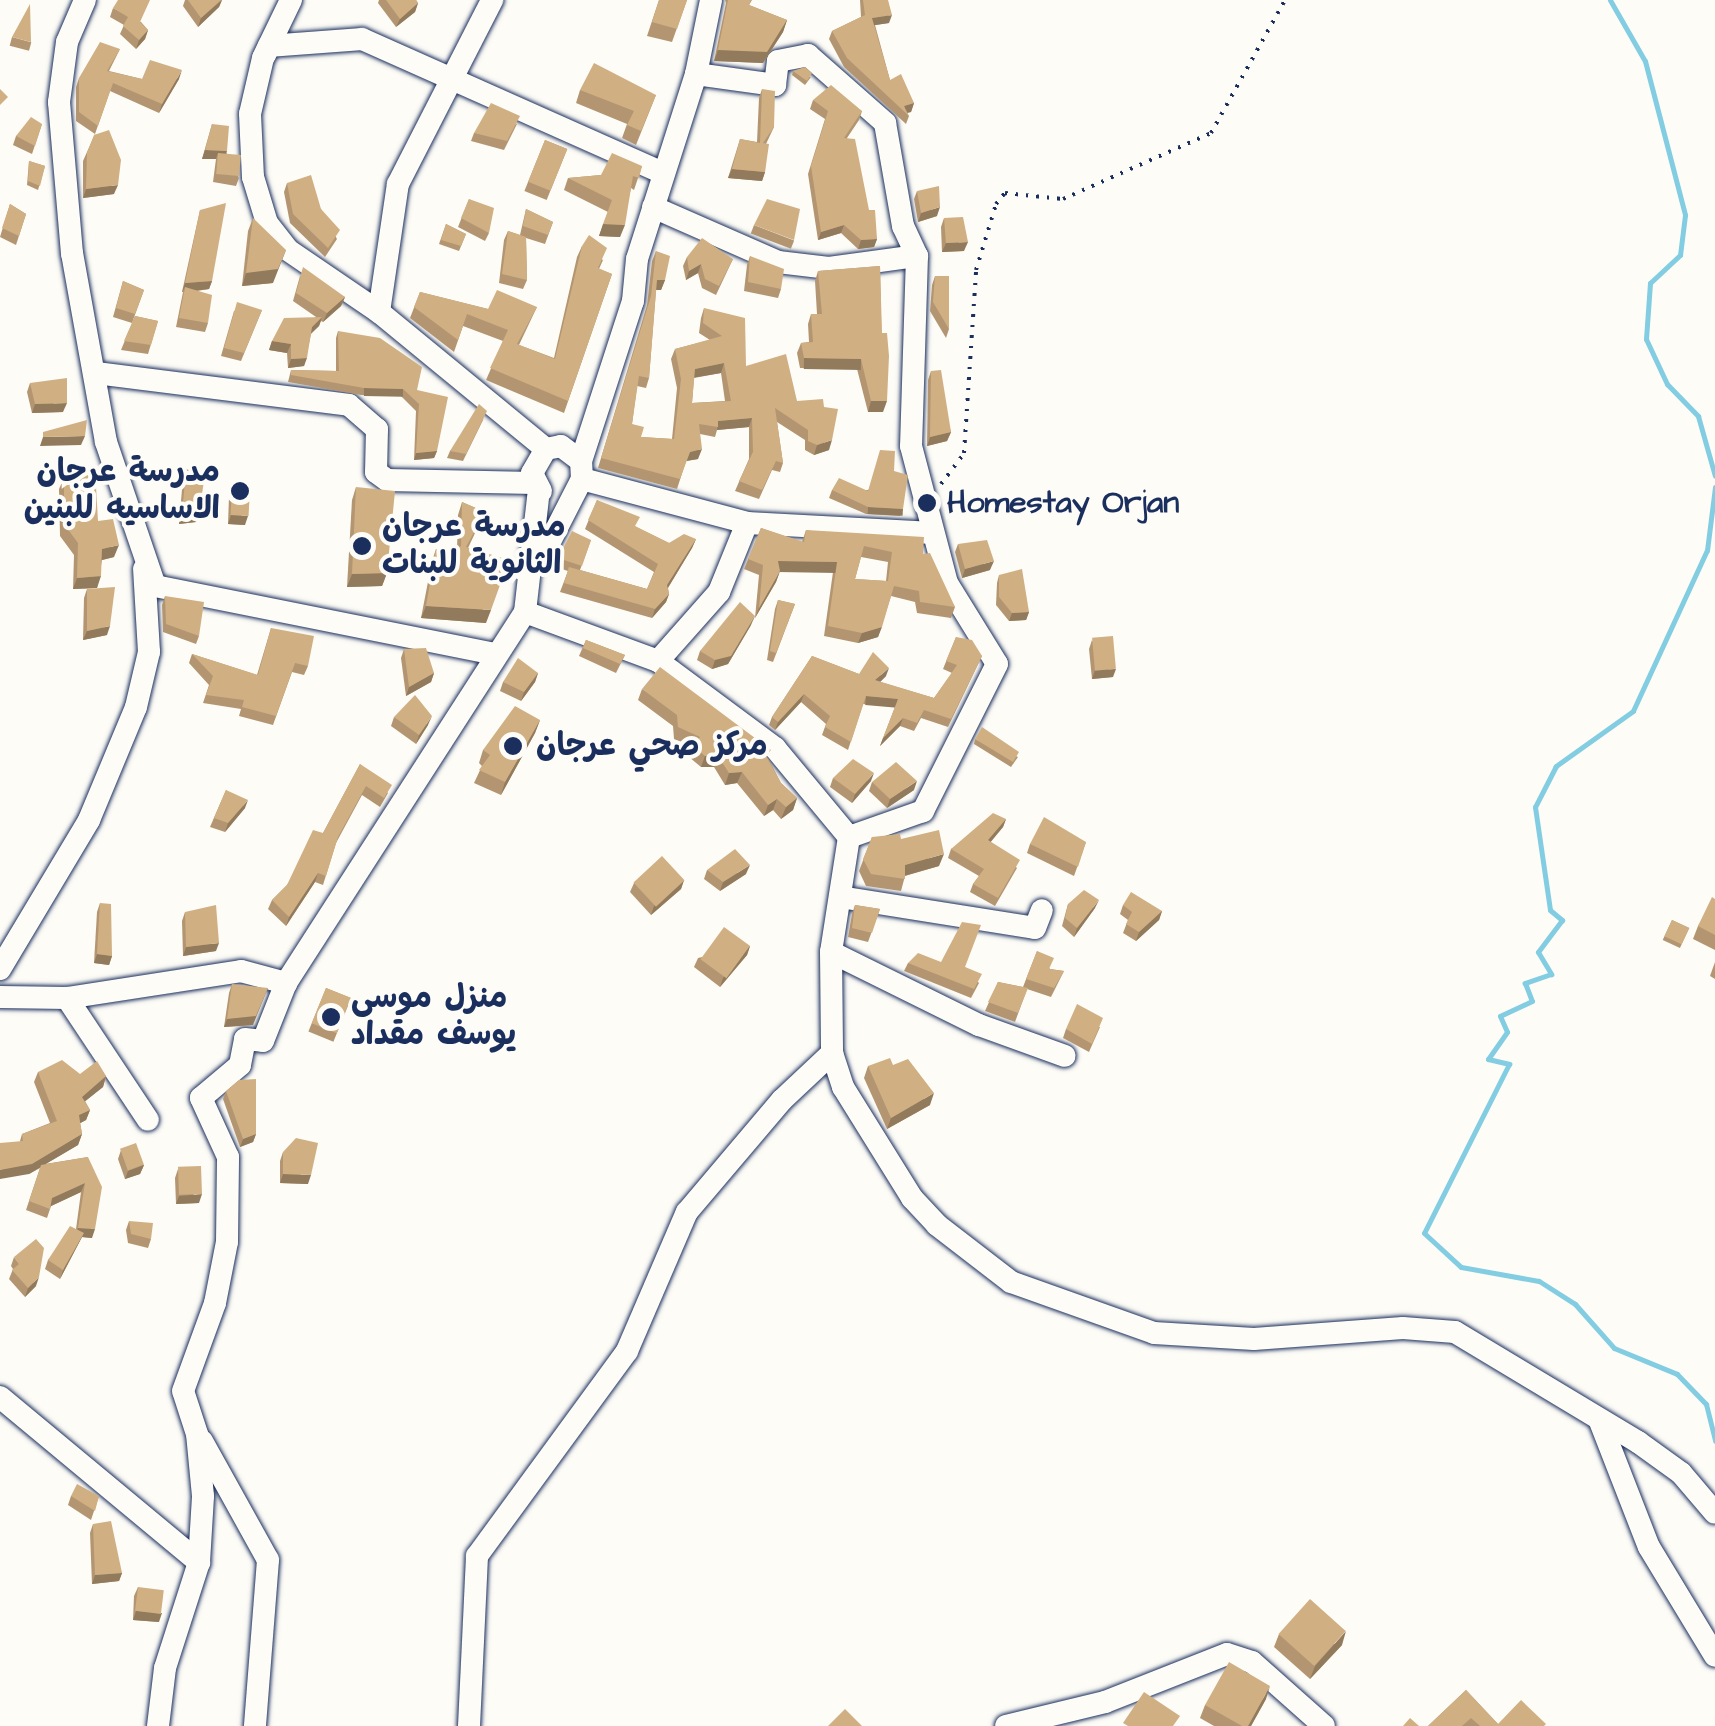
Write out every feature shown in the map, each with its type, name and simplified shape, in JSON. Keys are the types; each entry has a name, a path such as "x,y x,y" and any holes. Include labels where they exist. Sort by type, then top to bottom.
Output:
{"street":[{"path":"84,0 67,42 58,102 82,326 96,373 117,483 155,586 496,654"},
{"path":"291,0 263,58 250,114 253,177 266,223 288,250 379,312 546,449"},
{"path":"379,312 398,184 492,0"},
{"path":"255,1726 268,1560 198,1434 184,1391 215,1303 227,1242 228,1157 202,1098 240,1065 245,1039 263,1041 286,983 526,612 534,576 577,478 633,301 661,172 696,74 711,0"},
{"path":"263,58 269,46 345,36 661,172"},
{"path":"696,74 775,85 778,61 808,55 885,123 903,226 916,256 911,446 929,533 966,623 993,654 992,682 922,811 849,836"},
{"path":"652,207 778,262 829,268 916,256"},
{"path":"96,373 349,404 377,429 376,472 387,480 536,486 577,478 746,523 929,533"},
{"path":"534,576 533,464 546,449 562,446 577,478"},
{"path":"658,661 718,592 746,523"},
{"path":"0,969 89,820 136,707 149,652 143,554"},
{"path":"526,612 658,661 775,748 849,836 831,952 832,1053 843,1087 912,1198 936,1225 1011,1282 1154,1333 1254,1339 1403,1328 1455,1332 1682,1474 1715,1514"},
{"path":"840,898 1035,928 1042,910"},
{"path":"831,952 979,1024 1066,1056"},
{"path":"0,997 67,998 240,971 286,983"},
{"path":"67,998 148,1120"},
{"path":"469,1726 477,1556 627,1351 687,1212 782,1100 832,1053"},
{"path":"0,1396 199,1562"},
{"path":"1598,1419 1649,1547 1715,1656"},
{"path":"158,1726 165,1668 199,1562 198,1434"},
{"path":"1006,1726 1105,1702 1226,1654 1252,1662 1324,1726"}],"path":[{"path":"926,504 964,452 976,270 996,204 1006,192 1063,200 1211,133 1285,0"}],"building":[{"path":"118,0 150,0 140,22 148,30 139,40 123,26 128,17 113,8"},
{"path":"188,0 221,0 201,18"},
{"path":"386,0 416,0 418,3 400,19"},
{"path":"659,0 687,0 677,29 652,22"},
{"path":"728,0 751,0 749,5 787,20 767,52 718,50"},
{"path":"863,0 888,0 892,15 872,18 890,80 901,74 914,103 904,106 909,116 847,58 832,31 865,15"},
{"path":"30,4 31,42 12,37"},
{"path":"100,42 120,49 107,71 142,79 150,60 182,70 162,104 113,83 98,126 79,112 79,78"},
{"path":"594,63 656,95 641,131 627,125 634,111 580,90"},
{"path":"805,67 812,73 807,81 793,71"},
{"path":"831,85 862,111 844,138 855,139 869,210 875,210 877,239 861,240 844,225 821,232 811,166 828,111 813,100"},
{"path":"0,89 8,97 0,105"},
{"path":"762,89 775,91 774,127 763,143 769,144 765,172 732,169 740,139 760,143"},
{"path":"491,103 520,116 507,141 474,133"},
{"path":"31,117 42,124 35,146 16,136"},
{"path":"212,124 229,126 227,151 205,150"},
{"path":"109,130 121,160 118,185 86,189 87,153 94,135"},
{"path":"545,140 567,149 550,191 528,182"},
{"path":"218,153 241,155 239,176 216,174"},
{"path":"612,153 642,166 639,178 633,176 625,225 603,224 612,200 568,178 601,175"},
{"path":"29,161 45,166 40,186 28,181"},
{"path":"311,175 321,209 340,230 328,248 293,214 287,183"},
{"path":"939,186 940,207 921,213 917,191"},
{"path":"469,199 494,208 489,233 461,218"},
{"path":"767,199 800,209 794,240 754,225"},
{"path":"226,203 212,281 185,283 200,210"},
{"path":"10,204 26,214 19,236 2,228"},
{"path":"526,209 553,222 548,235 523,226"},
{"path":"963,217 968,242 946,243 944,218"},
{"path":"253,218 286,250 278,269 246,273"},
{"path":"446,224 466,234 461,246 441,240"},
{"path":"508,231 526,237 527,280 502,274"},
{"path":"589,235 607,248 598,268 612,274 568,401 490,368 508,330 467,314 458,340 414,307 420,292 488,309 497,290 537,307 517,344 555,359 582,246"},
{"path":"702,238 733,259 719,286 705,279 701,264 689,271 687,257"},
{"path":"656,251 670,256 665,280 657,280 649,378 639,376 632,424 644,427 641,437 674,439 681,379 675,349 722,336 703,323 704,308 745,318 746,366 786,354 797,401 823,399 824,407 838,409 832,440 817,445 808,441 808,430 775,408 783,463 776,461 762,490 739,481 753,452 752,418 718,421 718,427 699,424 702,449 690,452 680,479 601,458 651,296","holes":["724,363 731,401 692,403 695,369"]},
{"path":"750,256 784,269 781,289 748,282"},
{"path":"880,266 882,333 887,333 889,356 887,401 871,401 861,359 804,358 801,343 813,342 811,314 822,314 818,271"},
{"path":"303,267 345,297 327,313 296,293"},
{"path":"935,276 949,276 949,329 933,302"},
{"path":"123,281 144,290 135,314 116,308"},
{"path":"185,287 212,295 208,323 179,318"},
{"path":"237,302 262,310 244,353 224,348"},
{"path":"135,316 158,321 151,345 124,341"},
{"path":"322,317 312,327 307,358 291,359 291,344 272,341 284,318"},
{"path":"338,331 380,338 422,367 417,390 448,397 437,451 416,453 419,404 403,389 364,388 291,375 291,370 339,371"},
{"path":"941,370 951,432 930,437 931,371"},
{"path":"67,378 67,403 35,404 30,383"},
{"path":"479,404 487,411 466,454 450,451"},
{"path":"87,420 85,436 43,437 43,432"},
{"path":"880,450 895,451 894,471 908,475 903,509 868,507 832,490 839,478 868,491"},
{"path":"95,469 98,521 113,519 119,545 102,549 101,576 77,578 78,543 64,524 64,478"},
{"path":"186,469 205,474 199,514 182,515"},
{"path":"356,487 395,491 387,573 352,574"},
{"path":"232,488 250,489 249,516 231,515"},
{"path":"597,500 640,517 635,526 669,543 684,534 696,539 667,585 669,594 655,609 564,583 569,567 647,589 658,564 588,520"},
{"path":"462,502 485,512 466,547 509,560 491,610 426,606 436,549 451,553 461,546"},
{"path":"761,528 804,542 806,530 924,537 923,554 930,553 955,607 920,602 919,591 894,586 882,627 862,633 828,626 837,562 778,561 780,571 759,608 763,565 748,559","holes":["864,546 892,552 888,581 855,579"]},
{"path":"572,531 591,540 582,566 558,558"},
{"path":"987,540 994,561 965,569 958,544"},
{"path":"1022,569 1029,612 1012,613 999,597 999,575"},
{"path":"115,587 110,626 87,631 87,589"},
{"path":"165,596 204,602 199,636 166,624"},
{"path":"778,600 795,604 776,653 770,651"},
{"path":"740,602 755,616 731,656 715,660 700,651"},
{"path":"271,628 314,636 308,666 295,663 276,716 242,707 244,700 206,695 213,676 192,654 258,675"},
{"path":"1113,636 1116,669 1095,671 1092,638"},
{"path":"956,637 972,640 982,656 951,719 924,710 917,723 903,718 883,738 898,699 866,696 851,742 825,727 830,716 804,694 778,722 772,717 812,656 859,674 873,652 889,668 875,680 934,698 957,665 946,661"},
{"path":"586,640 625,655 620,664 583,648"},
{"path":"426,648 434,673 409,687 404,649"},
{"path":"518,658 538,673 524,692 503,682"},
{"path":"660,667 771,750 766,756 781,783 797,798 786,807 777,799 768,805 742,772 729,773 718,756 705,756 693,746 700,737 678,727 677,715 642,689"},
{"path":"415,695 432,716 419,735 394,717"},
{"path":"515,706 540,720 505,782 479,770 490,755 483,750"},
{"path":"982,727 1019,752 1013,762 975,739"},
{"path":"853,759 874,773 855,794 833,778"},
{"path":"896,762 917,781 890,799 872,782"},
{"path":"360,764 392,785 384,798 366,786 338,837 326,876 318,873 289,917 272,900 287,885 313,830 323,833"},
{"path":"226,790 248,800 228,823 214,818"},
{"path":"993,813 1006,819 988,840 1020,860 998,898 973,884 984,869 951,849"},
{"path":"1044,817 1086,842 1078,867 1030,844"},
{"path":"939,830 944,854 905,865 905,879 871,874 863,859 872,837 900,834 901,839"},
{"path":"735,849 750,865 723,882 707,870"},
{"path":"662,856 685,880 656,907 633,883"},
{"path":"1084,890 1099,900 1077,928 1065,918 1068,904"},
{"path":"1131,892 1162,911 1139,932 1126,924 1132,912 1123,905"},
{"path":"1712,897 1715,899 1715,935 1698,926"},
{"path":"100,903 111,904 112,956 97,954"},
{"path":"216,905 219,943 186,947 185,912"},
{"path":"855,905 880,909 872,933 852,928"},
{"path":"1672,920 1689,928 1682,944 1664,936"},
{"path":"962,922 981,925 965,967 982,974 974,989 908,963 918,953 941,962"},
{"path":"724,927 750,946 726,978 700,959"},
{"path":"1037,951 1054,958 1049,969 1064,971 1054,988 1026,979"},
{"path":"998,982 1028,988 1018,1013 988,1002"},
{"path":"232,984 268,988 256,1016 227,1019"},
{"path":"326,988 351,998 337,1033 312,1023"},
{"path":"1077,1004 1103,1018 1092,1044 1066,1029"},
{"path":"890,1058 893,1065 908,1059 934,1093 891,1118 868,1066"},
{"path":"62,1060 80,1074 97,1061 106,1076 82,1097 90,1110 79,1115 82,1134 32,1164 0,1170 0,1143 23,1141 22,1134 57,1121 38,1072"},
{"path":"256,1079 256,1134 243,1139 226,1091 239,1080"},
{"path":"296,1138 318,1143 311,1175 283,1174 283,1152"},
{"path":"136,1143 144,1165 128,1170 120,1149"},
{"path":"88,1157 102,1187 95,1229 78,1228 85,1183 52,1198 50,1209 29,1201 41,1165"},
{"path":"201,1166 202,1194 179,1195 178,1167"},
{"path":"129,1221 153,1223 151,1239 131,1234"},
{"path":"70,1226 84,1233 63,1270 48,1260"},
{"path":"36,1239 44,1248 39,1277 28,1288 12,1270 19,1264 14,1257"},
{"path":"77,1484 99,1496 95,1511 71,1496"},
{"path":"111,1521 122,1573 95,1575 93,1524"},
{"path":"138,1587 164,1590 161,1614 135,1611"},
{"path":"1310,1599 1346,1631 1314,1666 1279,1634"},
{"path":"1229,1662 1270,1686 1248,1726 1205,1705"},
{"path":"1466,1690 1498,1724 1521,1700 1546,1724 1480,1726 1471,1718 1462,1726 1428,1726"},
{"path":"1144,1692 1180,1716 1173,1726 1123,1723"},
{"path":"845,1709 862,1726 828,1726"},
{"path":"1410,1718 1419,1726 1403,1726"}],"waterway":[{"path":"1610,0 1645,61 1685,215 1680,255 1650,283 1646,339 1667,384 1698,416 1715,476"},
{"path":"1715,487 1707,550 1633,711 1556,766 1535,807 1550,910 1562,920 1538,952 1551,974 1525,983 1532,1001 1500,1016 1507,1032 1488,1059 1509,1064 1424,1233 1461,1267 1539,1281 1575,1304 1614,1348 1677,1374 1706,1404 1715,1441"}],"place":[{"name":"مدرسة عرجان الاساسيه للبنين","path":"240,491"},
{"name":"Homestay Orjan","path":"927,503"},
{"name":"مدرسة عرجان الثانوية للبنات","path":"362,546"},
{"name":"مركز صحي عرجان","path":"513,746"},
{"name":"منزل موسى يوسف مقداد","path":"331,1017"}]}
